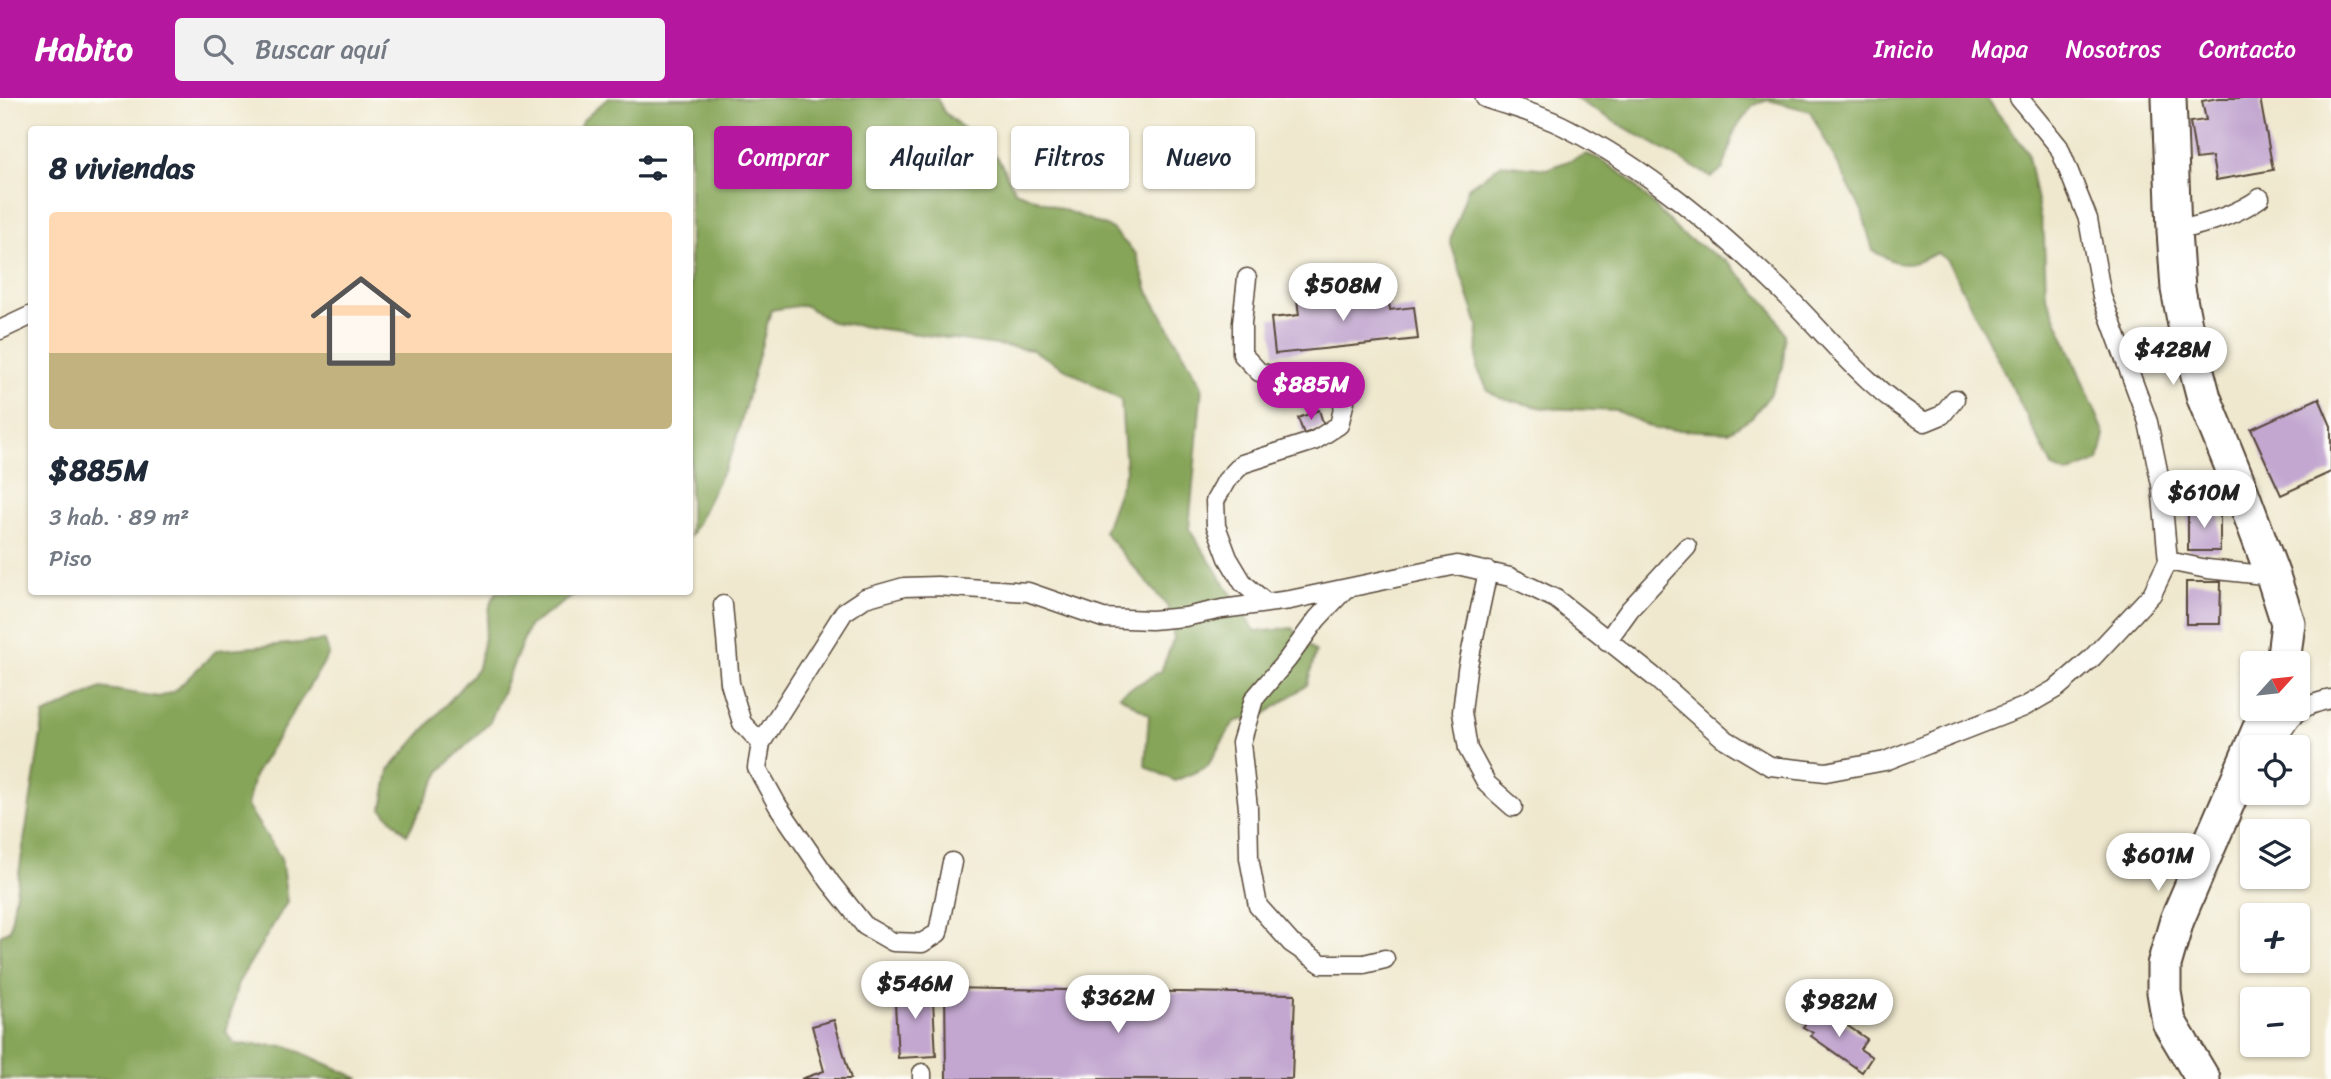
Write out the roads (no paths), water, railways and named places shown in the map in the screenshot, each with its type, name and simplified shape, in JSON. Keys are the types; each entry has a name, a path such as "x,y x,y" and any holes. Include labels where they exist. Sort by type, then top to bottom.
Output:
{"street":[{"path":"2169,98 2174,232 2182,313 2204,398 2273,576 2288,623 2284,651"},
{"path":"2203,1079 2169,1022 2164,992 2164,965 2202,858 2263,721"}],"lane":[{"path":"1485,98 1562,125 1614,153 1668,193 1720,234 1785,294 1872,385 1903,410 1925,422 1942,415 1955,399"},
{"path":"952,862 938,933 922,943 892,942 865,926 830,882 778,806 757,768 761,743 844,612 864,598 904,587 983,587 1028,592 1103,618 1151,620 1185,617 1345,589 1457,565 1488,571 1556,599 1653,676 1723,738 1770,766 1826,772 1885,761 2024,707 2057,688 2092,658 2152,594 2168,561 2161,485 2148,422 2102,297 2088,219 2059,147 2019,98"},
{"path":"2174,232 2221,218 2260,198"},
{"path":"1247,278 1242,354 1259,372 1281,377 1305,376 1332,383 1345,401 1339,425 1314,441 1242,464 1226,481 1215,501 1216,526 1227,558 1243,583 1266,603"},
{"path":"0,330 28,317"},
{"path":"1608,641 1630,609 1687,547"},
{"path":"2168,561 2207,569 2273,576"},
{"path":"1488,571 1467,670 1462,712 1468,748 1487,785 1513,807"},
{"path":"1345,589 1317,619 1254,699 1241,743 1248,808 1249,858 1258,906 1291,943 1322,964 1364,964 1385,959"},
{"path":"723,605 730,683 743,723 761,743"},
{"path":"2280,735 2289,719 2309,704 2331,699"},
{"path":"2202,858 2240,801"}]}
